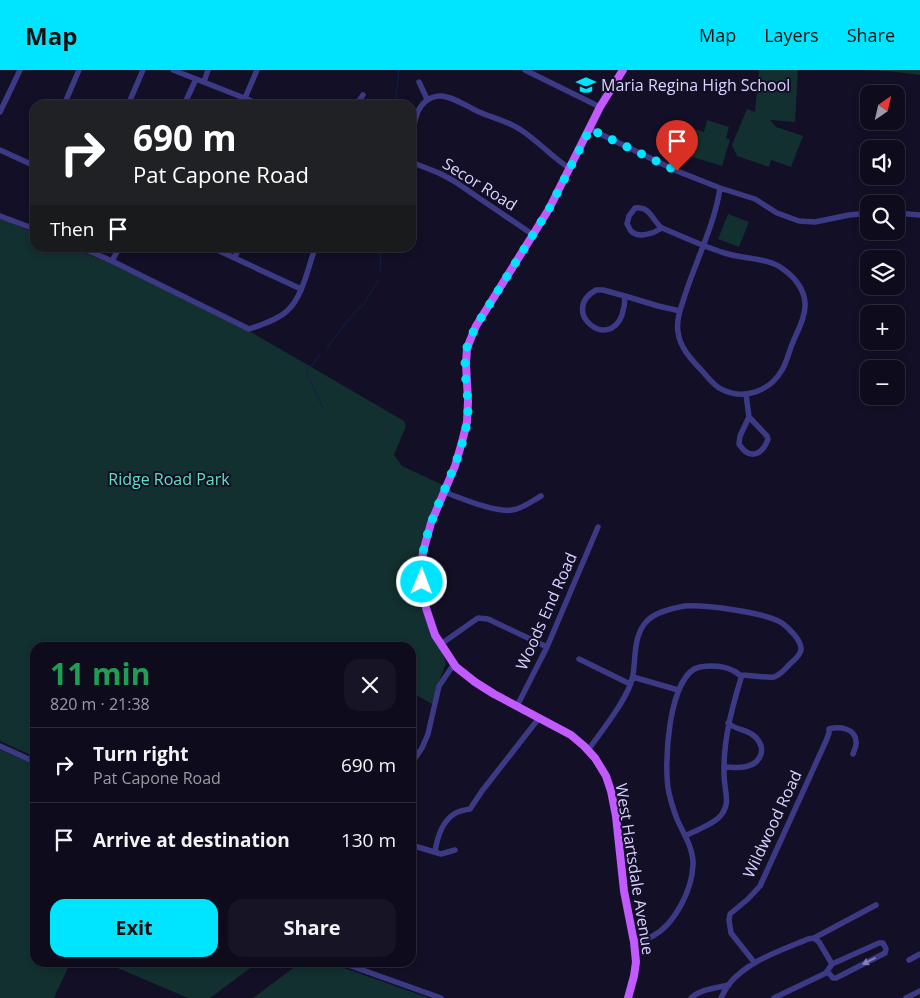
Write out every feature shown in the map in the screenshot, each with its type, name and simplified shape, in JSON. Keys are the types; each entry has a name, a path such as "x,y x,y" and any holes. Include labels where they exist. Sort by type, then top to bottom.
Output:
{"main road":[{"name":"West Hartsdale Avenue","path":"623,70 600,107 549,209 476,326 467,348 467,422 462,442 426,539 421,572 426,608 435,635 454,664 494,694 571,735 595,758 606,776 616,816 624,892 636,962 628,998"}],"street":[{"path":"0,112 20,70"},
{"path":"66,100 79,70"},
{"path":"130,100 143,70"},
{"path":"173,70 250,100"},
{"path":"204,82 208,70"},
{"path":"245,98 257,70"},
{"path":"525,70 600,107"},
{"path":"186,100 196,79"},
{"path":"419,82 427,99"},
{"path":"360,100 363,95"},
{"path":"416,119 427,99 440,96 447,97 508,122 536,141 569,168"},
{"path":"590,129 677,171 755,199 777,213 804,222 815,222 860,214"},
{"path":"0,150 30,164"},
{"name":"Secor Road","path":"416,164 454,181 532,234"},
{"path":"662,228 646,234 636,234 630,231 627,224 635,208 644,209 662,228 703,244 729,255 778,265 798,283 805,302 802,320 782,370 773,382 756,392 746,394 740,395 724,391 688,355 680,341 678,322 680,310 703,244 718,203 720,188"},
{"path":"905,214 920,215"},
{"path":"0,216 30,227"},
{"path":"91,252 249,330 263,325 286,312 296,300 314,252"},
{"path":"112,261 116,252"},
{"path":"222,252 301,289"},
{"path":"235,257 237,252"},
{"path":"625,296 624,309 618,324 605,330 595,328 586,321 582,312 584,304 596,290 603,290 625,296 658,306 680,310"},
{"path":"746,394 749,418 740,436 739,444 746,453 758,453 768,439 749,418"},
{"path":"444,492 484,506 511,511 540,496"},
{"name":"Woods End Road","path":"517,706 547,647 598,527"},
{"path":"588,750 621,703 633,677 638,637 644,625 656,614 685,606 740,611 769,617 783,624 799,641 801,648 799,654 784,670 774,676 740,675 736,671 722,666 698,667 688,673 684,679 678,690 672,710 666,764 668,787 678,820 693,858 693,865 687,894 671,920 652,936 634,942"},
{"path":"441,644 478,618 481,618 547,647"},
{"path":"579,659 630,684"},
{"path":"416,757 428,734 439,686 454,664"},
{"path":"685,836 715,821 726,806 725,742 740,675"},
{"path":"633,677 678,690"},
{"path":"435,852 436,841 444,823 455,813 470,809 539,718"},
{"path":"724,768 751,765 759,757 762,748 760,741 750,733 735,729 728,723"},
{"name":"Wildwood Road","path":"754,962 731,932 728,920 730,914 760,886 826,741 829,729 834,727 843,728 853,732 856,746 852,754"},
{"path":"0,746 30,760"},
{"path":"416,846 441,854 455,850"},
{"path":"721,998 729,985 754,962 814,938 876,905"},
{"path":"814,938 820,942 832,964"},
{"path":"774,998 826,973 827,971 832,964 879,942 883,944 886,950 885,953 836,978 833,978 827,971"},
{"path":"909,960 920,954"},
{"path":"354,967 441,998"},
{"path":"691,998 693,995 704,991 729,985"},
{"path":"906,998 920,991"}],"green space":[{"path":"759,70 798,70 795,122 770,120 776,127 803,136 791,167 771,160 769,167 737,156 732,145 747,109 755,112"},
{"path":"862,70 920,70 920,75 888,71"},
{"path":"707,120 729,127 726,138 730,140 722,166 679,153 687,127 704,132"},
{"path":"728,214 749,222 739,247 718,239"},
{"name":"Ridge Road Park","path":"0,218 30,231 30,252 82,252 113,264 244,328 404,421 406,426 394,455 402,466 445,486 428,527 420,593 446,663 432,704 416,695 416,642 30,642 30,755 0,741"},
{"path":"0,749 30,763 30,967 68,967 54,998 0,998"},
{"path":"115,967 252,967 210,998 188,998"},
{"path":"295,967 341,967 429,998 253,998"}],"waterway":[{"path":"396,100 399,70"},
{"path":"379,252 381,259 380,272"},
{"path":"327,347 354,313 363,305 378,281"},
{"path":"321,354 306,372 323,408"}],"place":[{"name":"Maria Regina High School","path":"586,85"}],"route":[{"path":"422,582 421,572 426,539 455,464 467,422 466,364 467,348 471,337 549,209 590,129 677,171"}]}
